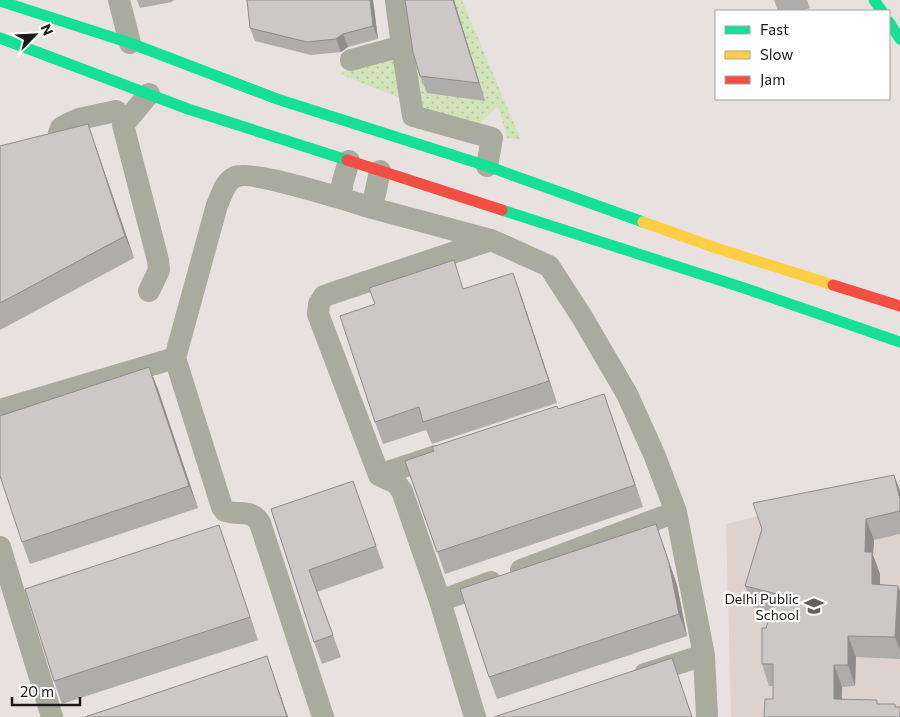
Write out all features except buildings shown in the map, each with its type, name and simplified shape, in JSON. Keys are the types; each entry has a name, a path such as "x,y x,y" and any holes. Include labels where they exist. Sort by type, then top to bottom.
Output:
{"main road":[{"path":"0,1 130,43 277,99 487,166 716,248 900,306"},
{"path":"890,24 900,39"},
{"path":"0,38 188,109 744,288 900,342"}],"street":[{"path":"118,0 130,43"},
{"path":"396,1 413,116 492,138 487,166"},
{"path":"351,60 402,46"},
{"path":"120,84 114,100 158,260 158,270 149,291"},
{"path":"62,140 59,133 61,128 72,122 120,118 149,94"},
{"path":"340,198 343,181 350,161"},
{"path":"372,208 380,171"},
{"path":"323,717 260,522 253,514 225,512 222,507 176,358 217,205 227,182 237,175 253,175 491,240 549,266 582,317 618,397 654,454 676,512 704,655 707,717"},
{"path":"475,717 440,601 402,491 396,483 379,474 318,314 324,296 491,240"},
{"path":"0,410 176,358"},
{"path":"379,474 453,451"},
{"path":"440,601 676,512"},
{"path":"0,547 52,717"},
{"path":"622,682 704,655"}],"shaded area":[{"name":"Delhi Public School","path":"900,481 900,717 731,717 726,524"}],"green space":[{"path":"403,0 462,0 521,140 507,138 498,106 475,128 340,74 409,38"}],"traffic: fast":[{"path":"874,0 881,10"},
{"path":"0,1 130,43 277,99 487,166 643,222"},
{"path":"890,24 900,39"},
{"path":"0,38 188,109 347,160"},
{"path":"502,210 744,288 900,342"}],"traffic: slow":[{"path":"643,222 716,248 833,285"}],"traffic: jam":[{"path":"347,160 502,210"},
{"path":"833,285 900,306"}],"place":[{"name":"Delhi Public School","path":"814,606"}]}
